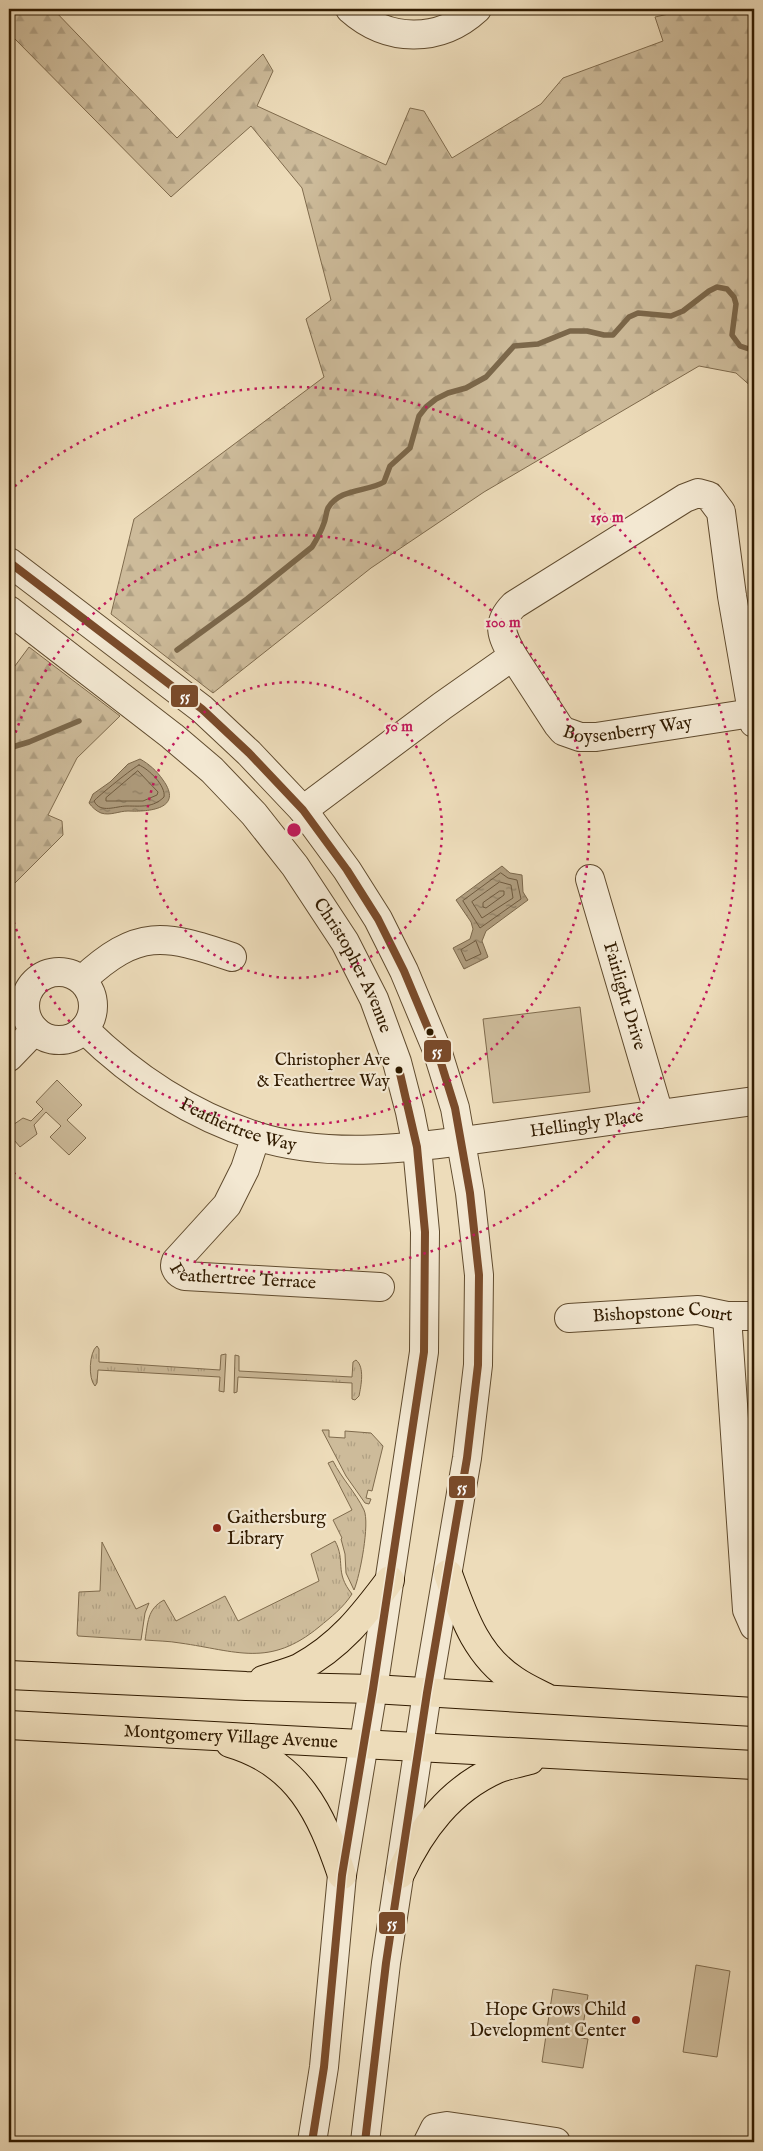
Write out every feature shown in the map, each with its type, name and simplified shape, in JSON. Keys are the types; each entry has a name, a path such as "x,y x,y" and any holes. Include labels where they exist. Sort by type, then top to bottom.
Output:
{"main road":[{"path":"448,1574 468,1627 483,1652 514,1680 550,1700"},
{"path":"246,1686 298,1668 332,1647 366,1612 390,1580"},
{"path":"9,1675 246,1686 373,1689 754,1712"},
{"name":"Montgomery Village Avenue","path":"9,1725 754,1765"},
{"path":"205,1736 248,1749 272,1763 289,1776 307,1796 328,1833 342,1875"},
{"path":"400,1874 422,1832 458,1792 474,1781 498,1769 550,1755"}],"street":[{"path":"350,9 376,27 391,33 413,35 435,32 457,24 477,9"},
{"name":"Boysenberry Way","path":"703,493 714,500 721,512 732,596 753,718 596,737 570,735 558,726 513,656 503,638 501,628 503,619 514,606 685,498 703,493"},
{"path":"9,562 202,709 262,765 303,810 347,870 378,919 404,971 437,1050 455,1108 470,1193 480,1276 478,1365 467,1458 427,1693 386,1963 365,2142"},
{"name":"Christopher Avenue","path":"9,610 151,719 212,770 254,814 295,866 345,942 374,999 397,1062 417,1147 425,1232 424,1352 373,1689 342,1875 324,2067 312,2142"},
{"path":"303,810 442,706 513,656"},
{"name":"Fairlight Drive","path":"590,879 659,1114"},
{"path":"82,980 112,955 124,948 159,939 181,941 232,957"},
{"path":"60,971 82,980 90,991 93,1003 92,1015 84,1029 73,1037 63,1040 53,1040 35,1030 26,1017 24,1005 32,984 47,973 60,971"},
{"name":"Feathertree Way","path":"84,1029 131,1071 167,1094 215,1119 256,1136 301,1145 344,1149 417,1147"},
{"path":"9,1057 35,1030"},
{"name":"Hellingly Place","path":"417,1147 754,1102"},
{"name":"Feathertree Terrace","path":"256,1136 235,1191 216,1219 176,1260 175,1266 178,1272 185,1276 380,1287"},
{"name":"Bishopstone Court","path":"569,1318 698,1310 727,1316 754,1316"},
{"path":"727,1316 746,1610 754,1626"},
{"path":"428,2142 436,2128 447,2126 556,2142"}],"green space":[{"path":"9,9 53,9 177,138 263,54 273,71 257,106 386,165 410,108 424,111 452,158 541,104 563,78 663,41 655,17 691,9 754,9 754,389 736,373 699,366 484,492 371,568 213,693 111,614 134,519 324,377 306,319 331,300 302,188 251,126 171,197 14,38 9,38"},
{"path":"29,647 120,716 77,758 48,815 62,821 63,835 9,889 9,674"},
{"path":"580,1007 590,1092 493,1103 483,1019"},
{"path":"57,1080 82,1105 67,1120 86,1138 69,1155 50,1137 61,1126 46,1112 34,1125 37,1134 20,1147 9,1134 10,1127 23,1118 31,1121 43,1109 36,1102"},
{"path":"97,1346 99,1349 99,1362 220,1370 221,1355 226,1354 224,1392 219,1391 220,1377 98,1370 95,1386 91,1378 90,1366 92,1354"},
{"path":"235,1355 239,1356 239,1371 352,1377 353,1362 356,1360 361,1367 359,1396 355,1400 352,1399 352,1383 238,1377 237,1392 234,1393"},
{"path":"322,1430 329,1430 329,1437 345,1438 345,1431 371,1433 383,1446 372,1491 368,1490 366,1498 371,1499 369,1504 365,1503 346,1476"},
{"path":"333,1461 361,1504 366,1517 364,1550 354,1590 346,1573 342,1538 333,1520 352,1510 328,1463"},
{"path":"335,1541 340,1555 343,1579 352,1594 345,1604 332,1616 301,1640 284,1648 252,1653 176,1642 145,1640 151,1612 164,1600 176,1621 225,1596 238,1621 319,1581 311,1554"},
{"path":"102,1542 136,1609 149,1603 145,1613 141,1640 78,1636 77,1634 79,1592 100,1591"},
{"path":"696,1965 730,1971 717,2057 683,2052"},
{"path":"553,1989 588,1995 581,2038 588,2039 583,2068 542,2062"}],"water":[{"path":"140,759 153,768 163,780 168,790 169,797 167,803 161,807 145,811 125,811 108,814 97,811 89,803 93,794 110,782 128,764"},
{"path":"502,866 510,873 522,875 523,892 528,900 486,931 482,941 488,957 464,969 453,948 470,939 473,929 471,922 456,900"}],"waterway":[{"path":"177,650 247,599 312,547 322,529 328,508 333,502 339,497 384,482 390,466 410,448 419,416 426,407 436,399 448,393 466,388 486,377 514,346 538,344 570,331 587,331 613,335 629,317 638,313 671,316 683,311 717,287 727,289 734,297 736,304 732,335 740,346 752,350 754,348"},
{"path":"9,748 29,742 79,721"}],"transit line":[{"name":"55","path":"9,562 202,709 249,753 303,810 347,870 378,919 404,971 437,1050 455,1108 470,1193 479,1275 478,1365 467,1458 427,1693 386,1963 365,2142"},
{"name":"55","path":"312,2142 324,2067 342,1875 373,1689 424,1352 425,1232 417,1147 399,1069"}],"place":[{"name":"Christopher Ave & Feathertree Way","path":"399,1070"},
{"name":"Gaithersburg Library","path":"217,1528"},
{"name":"Hope Grows Child Development Center","path":"636,2020"}]}
